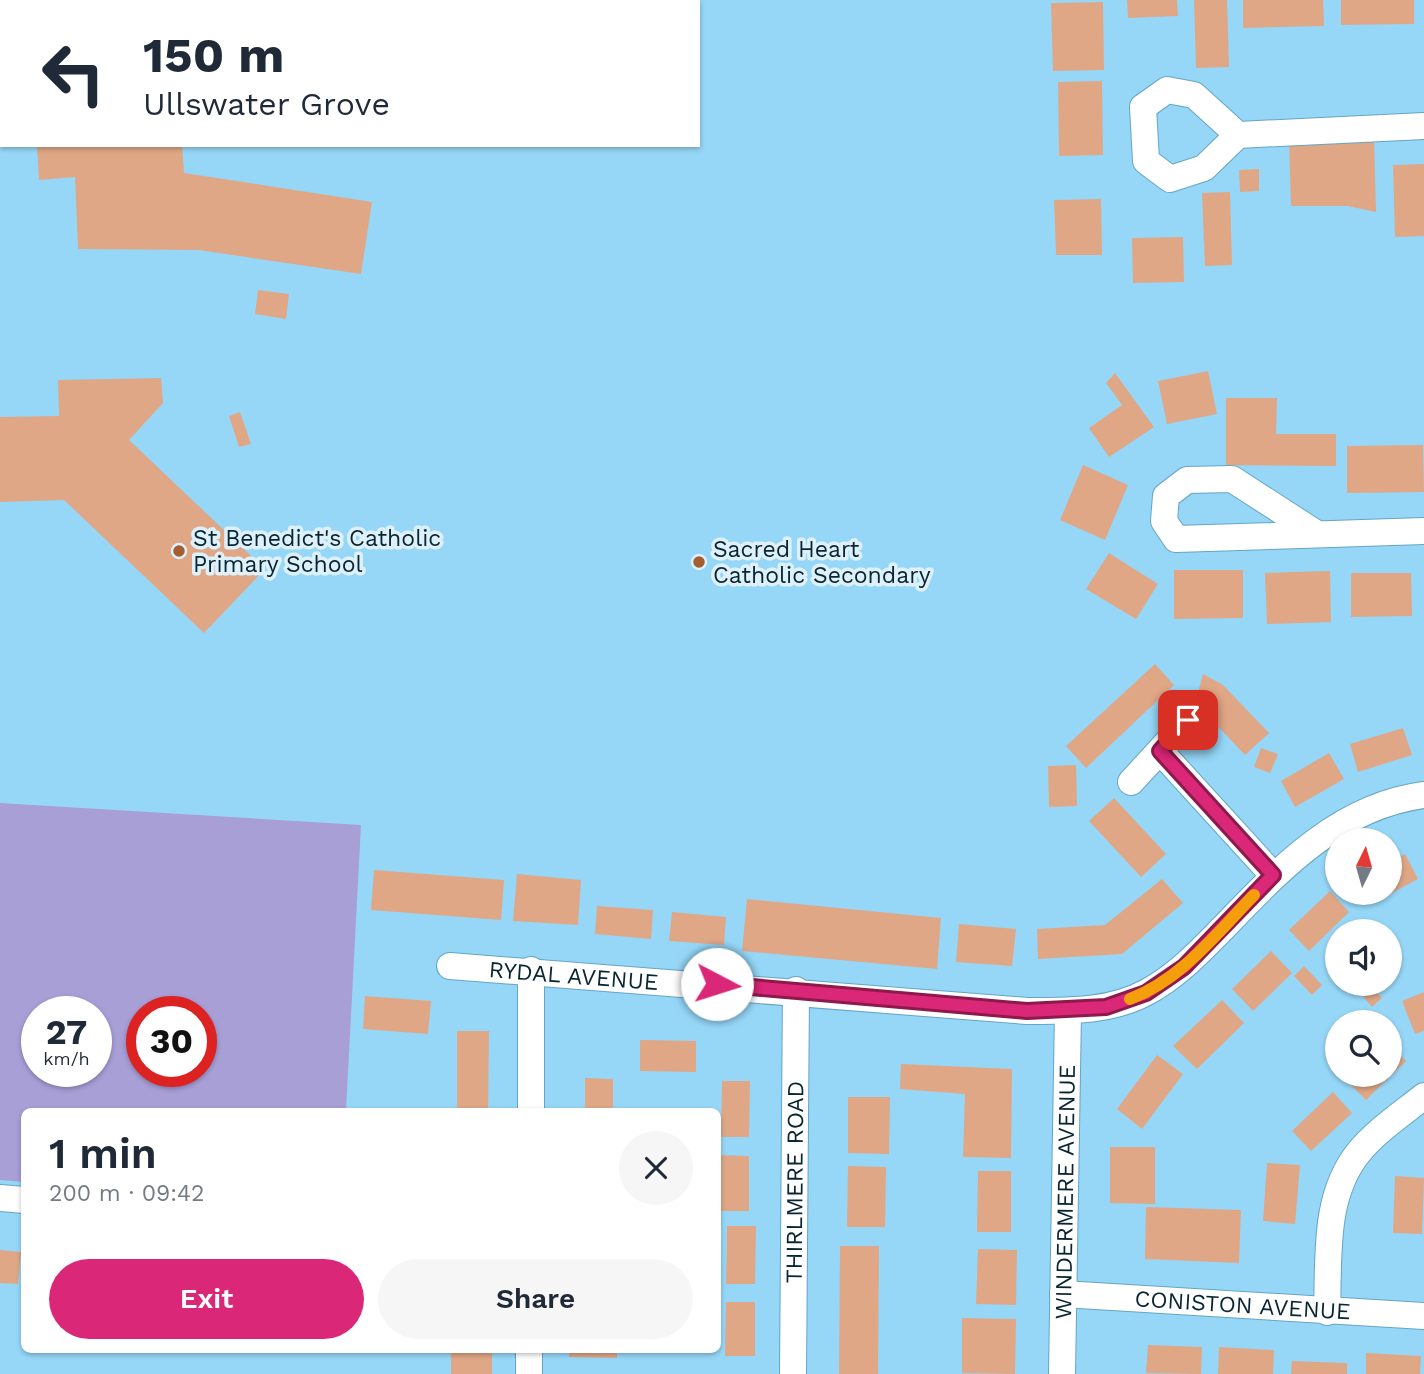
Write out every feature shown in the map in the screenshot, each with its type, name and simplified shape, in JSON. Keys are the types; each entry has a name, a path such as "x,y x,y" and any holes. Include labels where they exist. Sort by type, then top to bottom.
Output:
{"street":[{"path":"1238,135 1424,126"},
{"path":"1317,534 1232,479 1187,480 1166,496 1164,521 1176,539 1424,531"},
{"path":"1131,782 1188,720"},
{"path":"1160,751 1273,875"},
{"name":"RYDAL AVENUE","path":"450,965 796,990 1027,1011 1106,1007 1146,993 1184,967 1273,875 1315,841 1362,813 1424,795"},
{"path":"531,970 531,1108"},
{"name":"THIRLMERE ROAD","path":"793,1374 796,990"},
{"name":"WINDERMERE AVENUE","path":"1062,1374 1068,1011"},
{"path":"1326,1312 1331,1220 1341,1182 1360,1151 1424,1096"},
{"path":"0,1198 21,1200"},
{"name":"CONISTON AVENUE","path":"1063,1294 1326,1312 1424,1315"},
{"path":"529,1353 529,1374"}],"shaded area":[{"path":"0,803 361,825 346,1108 21,1108 21,1182 0,1180"}],"building":[{"path":"1127,0 1177,0 1178,16 1128,18"},
{"path":"1194,0 1227,0 1229,67 1196,68"},
{"path":"1243,0 1323,0 1324,26 1243,28"},
{"path":"1341,0 1414,0 1414,24 1341,25"},
{"path":"1103,2 1104,70 1053,71 1051,3"},
{"path":"1102,81 1103,155 1059,156 1058,82"},
{"path":"1374,138 1376,212 1348,206 1291,206 1289,141"},
{"path":"37,147 182,147 184,173 372,202 361,274 199,250 78,249 75,177 39,180"},
{"path":"1424,164 1424,236 1395,237 1393,165"},
{"path":"1259,169 1259,191 1240,192 1239,170"},
{"path":"1230,192 1232,265 1205,266 1202,193"},
{"path":"1101,199 1102,255 1056,255 1054,200"},
{"path":"1183,237 1184,282 1133,283 1132,238"},
{"path":"258,290 289,294 286,319 255,314"},
{"path":"1208,371 1217,414 1167,424 1158,381"},
{"path":"1115,373 1154,427 1109,457 1089,428 1122,405 1106,383"},
{"path":"161,378 163,403 129,440 265,569 204,633 64,500 0,502 0,417 59,416 58,380"},
{"path":"1226,398 1277,398 1276,434 1336,434 1336,466 1226,465"},
{"path":"240,412 251,444 239,447 229,416"},
{"path":"1423,445 1424,492 1347,493 1347,446"},
{"path":"1083,465 1128,485 1105,540 1060,520"},
{"path":"1109,553 1158,584 1136,619 1086,589"},
{"path":"1174,570 1243,570 1243,618 1174,619"},
{"path":"1330,571 1331,622 1267,624 1265,573"},
{"path":"1351,573 1411,573 1412,616 1351,617"},
{"path":"1155,664 1174,685 1086,768 1066,746"},
{"path":"1203,674 1223,685 1269,733 1245,755 1208,716 1198,693"},
{"path":"1403,728 1412,755 1358,772 1350,744"},
{"path":"1261,748 1278,754 1270,773 1254,767"},
{"path":"1329,753 1344,779 1295,807 1281,781"},
{"path":"1076,765 1077,806 1049,807 1048,766"},
{"path":"1114,798 1166,854 1141,877 1089,821"},
{"path":"1405,854 1418,879 1402,888 1402,856"},
{"path":"374,870 504,880 501,920 371,910"},
{"path":"517,874 581,880 578,925 513,921"},
{"path":"1162,879 1183,903 1122,954 1038,959 1037,929 1105,925"},
{"path":"1325,896 1325,905 1343,905 1349,912 1342,919 1325,919 1325,935 1309,951 1289,930"},
{"path":"747,899 941,918 937,969 742,951"},
{"path":"597,906 653,910 651,939 595,934"},
{"path":"672,912 726,917 724,945 669,941"},
{"path":"959,924 1016,929 1012,966 956,962"},
{"path":"1271,951 1292,973 1253,1011 1232,989"},
{"path":"1304,966 1322,985 1312,995 1294,976"},
{"path":"1424,992 1424,1031 1415,1034 1402,1001"},
{"path":"365,996 431,1001 428,1034 363,1029"},
{"path":"1363,996 1382,998 1372,1007"},
{"path":"1222,1000 1244,1023 1197,1069 1173,1046"},
{"path":"457,1031 489,1031 488,1108 457,1108"},
{"path":"640,1040 696,1041 696,1072 640,1071"},
{"path":"1157,1055 1183,1074 1142,1129 1117,1109"},
{"path":"901,1064 1012,1069 1011,1158 963,1157 965,1094 900,1089"},
{"path":"585,1078 613,1079 613,1108 585,1108"},
{"path":"722,1081 750,1081 749,1137 721,1137"},
{"path":"1353,1087 1379,1087 1366,1100"},
{"path":"1333,1092 1352,1113 1311,1151 1292,1131"},
{"path":"848,1097 890,1097 889,1154 848,1153"},
{"path":"1110,1147 1155,1147 1155,1204 1110,1203"},
{"path":"721,1155 749,1156 749,1211 721,1211"},
{"path":"1267,1163 1300,1165 1295,1224 1263,1221"},
{"path":"848,1166 886,1167 885,1227 847,1227"},
{"path":"978,1171 1011,1171 1011,1232 977,1232"},
{"path":"1395,1176 1424,1178 1422,1234 1393,1233"},
{"path":"1146,1207 1241,1210 1239,1263 1145,1259"},
{"path":"727,1226 756,1226 755,1284 726,1284"},
{"path":"840,1246 879,1246 878,1374 839,1374"},
{"path":"978,1249 1017,1250 1016,1305 976,1304"},
{"path":"0,1250 21,1252 18,1284 0,1283"},
{"path":"726,1302 755,1302 755,1356 725,1356"},
{"path":"962,1318 1016,1319 1015,1374 962,1373"},
{"path":"1148,1345 1202,1347 1201,1374 1146,1373"},
{"path":"1219,1347 1274,1350 1273,1374 1218,1374"},
{"path":"451,1353 492,1353 492,1374 451,1374"},
{"path":"569,1353 617,1353 617,1358 569,1357"},
{"path":"1366,1353 1421,1356 1420,1374 1366,1374"},
{"path":"1292,1361 1347,1363 1347,1374 1291,1374"}],"slow traffic":[{"path":"1130,999 1146,993 1184,967 1254,895"}],"place":[{"name":"St Benedict's Catholic Primary School","path":"179,551"},
{"name":"Sacred Heart Catholic Secondary","path":"699,562"}],"route":[{"path":"717,984 1027,1011 1106,1007 1146,993 1184,967 1273,875 1160,751 1188,720"}]}
